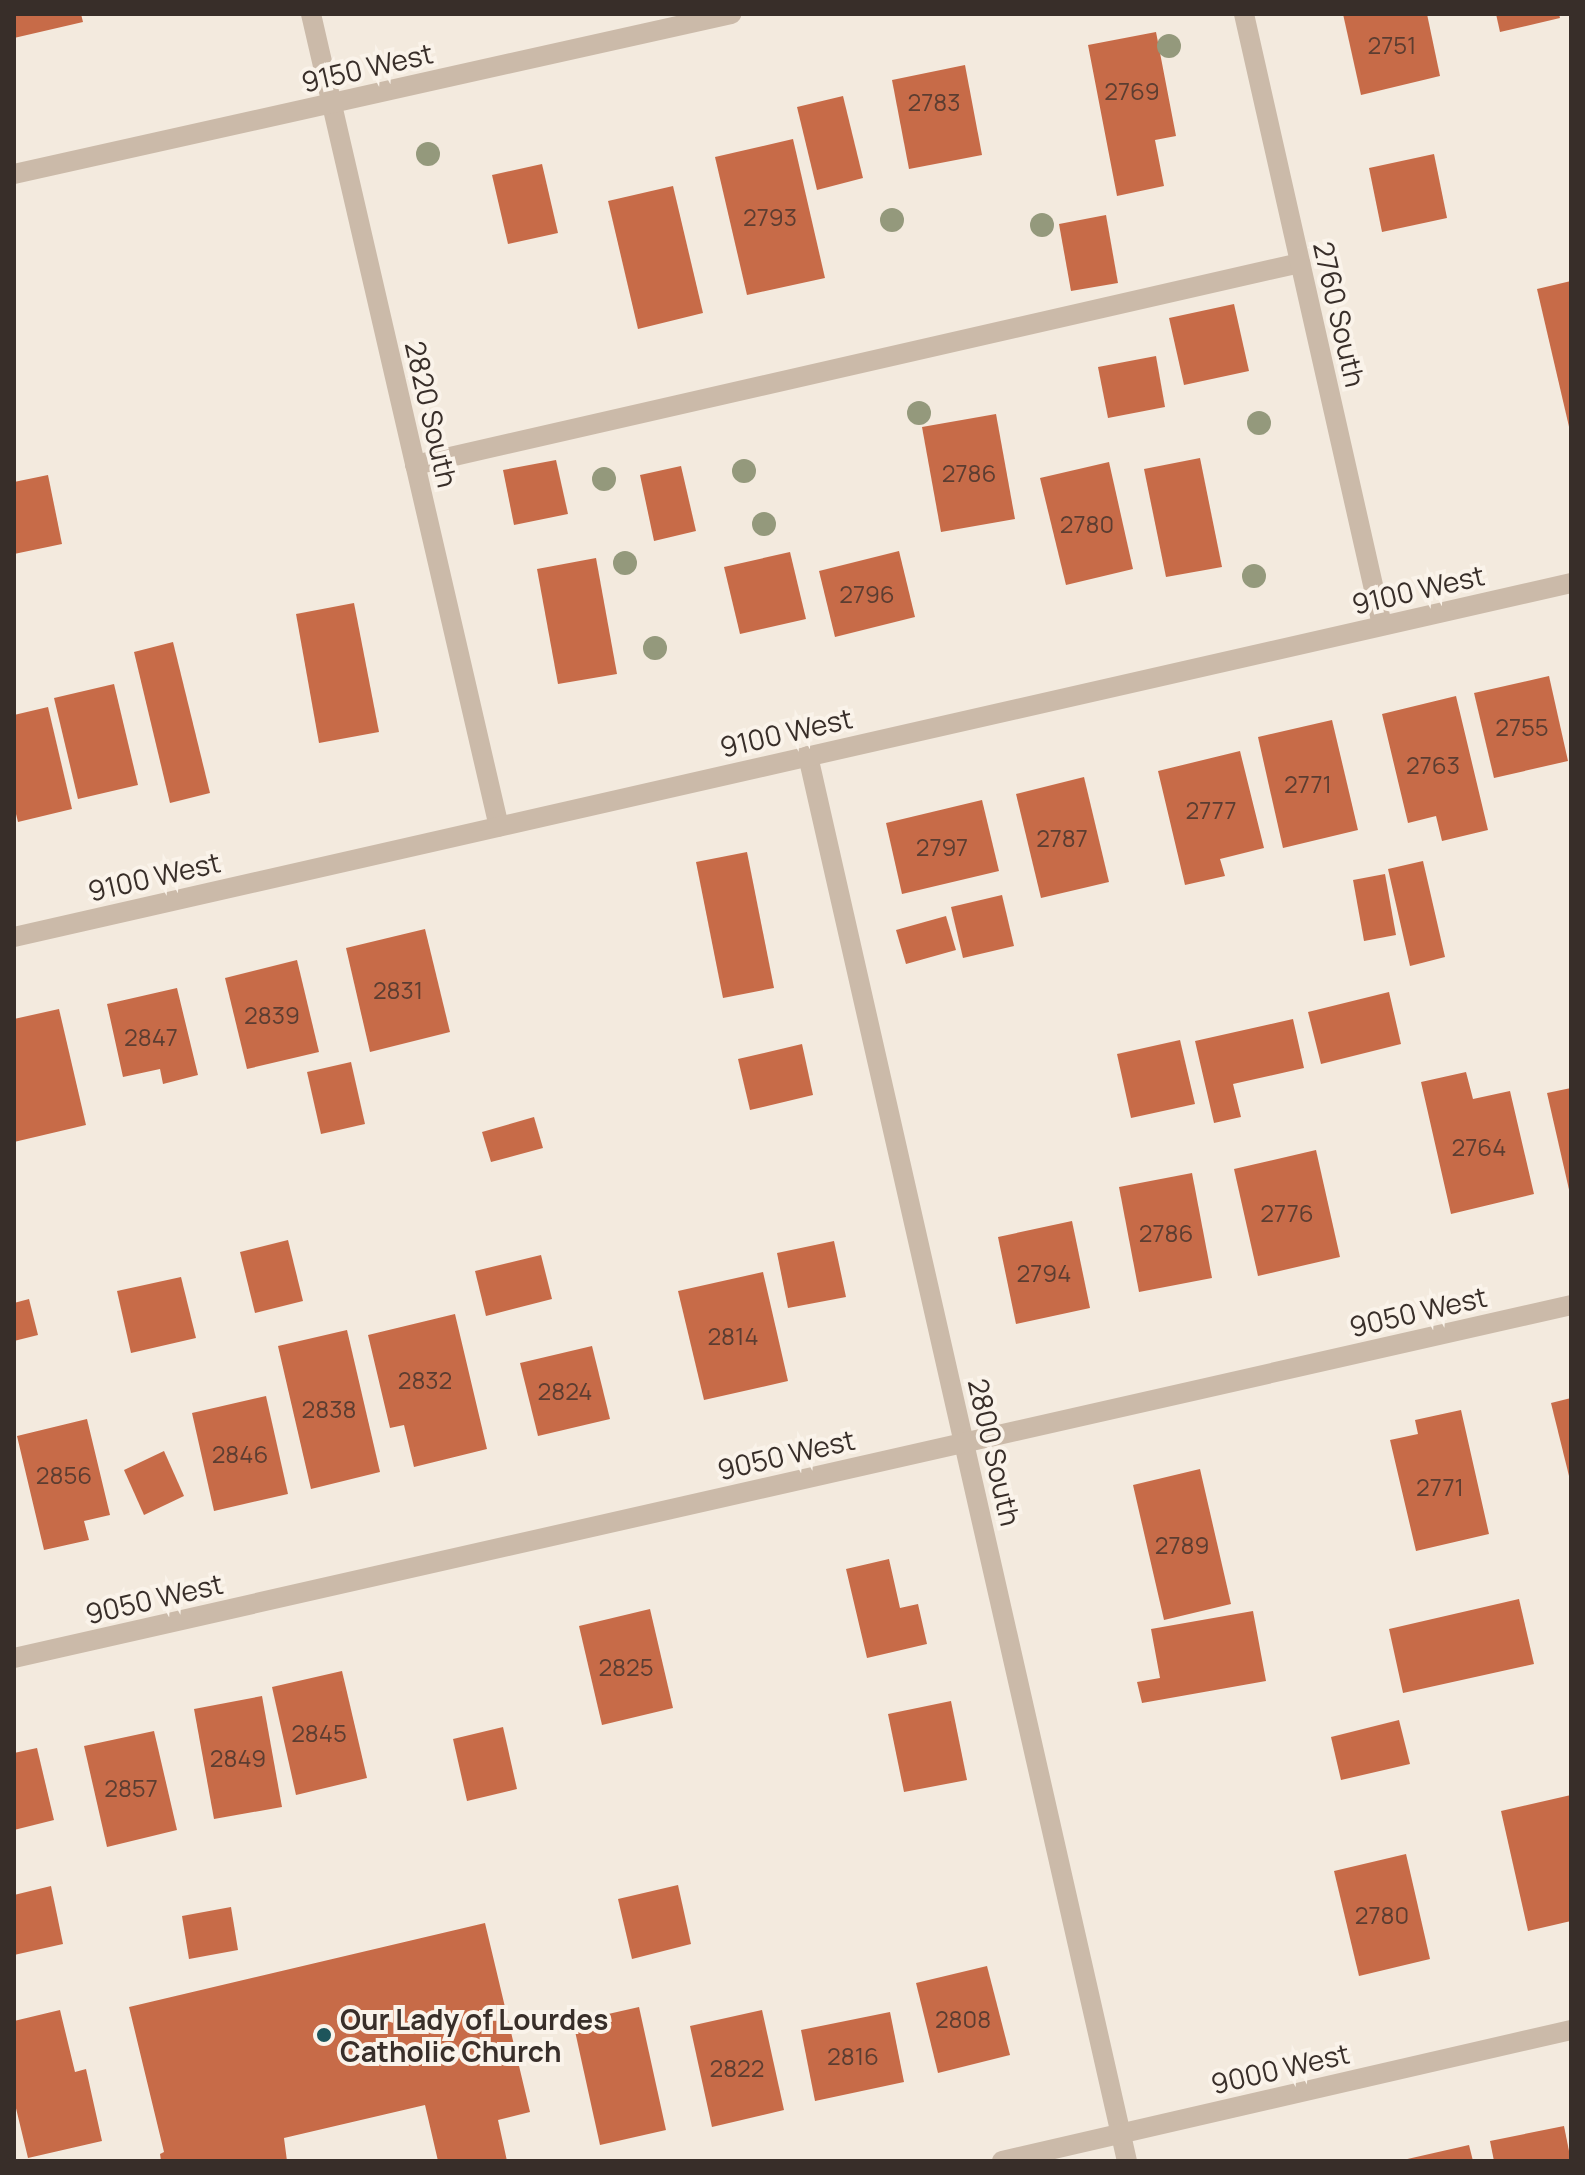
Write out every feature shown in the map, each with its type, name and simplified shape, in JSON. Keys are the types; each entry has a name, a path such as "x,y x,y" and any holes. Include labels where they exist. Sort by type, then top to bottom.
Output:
{"street":[{"name":"2820 South","path":"311,14 499,827"},
{"name":"9150 West","path":"14,174 731,14"},
{"name":"2760 South","path":"1244,14 1382,625"},
{"path":"415,465 1300,263"},
{"name":"9100 West","path":"14,937 1571,583"},
{"name":"2800 South","path":"808,756 1127,2161"},
{"name":"9050 West","path":"14,1658 1571,1305"},
{"name":"9000 West","path":"1002,2161 1571,2030"}],"building":[{"path":"14,14 81,14 83,22 14,38"},
{"path":"1343,14 1427,14 1440,76 1361,95"},
{"path":"1496,14 1559,14 1560,18 1500,32"},
{"path":"1156,32 1176,136 1155,140 1164,186 1117,196 1088,45"},
{"path":"965,65 982,155 909,169 892,80"},
{"path":"843,96 863,178 817,190 797,107"},
{"path":"793,139 825,278 747,295 715,157"},
{"path":"1434,154 1447,218 1382,232 1369,168"},
{"path":"542,164 558,233 508,244 492,175"},
{"path":"673,186 703,313 638,329 608,201"},
{"path":"1106,215 1118,283 1071,291 1059,224"},
{"path":"1571,281 1571,431 1570,431 1537,289"},
{"path":"1234,304 1249,371 1184,385 1169,318"},
{"path":"1156,356 1165,407 1108,418 1098,367"},
{"path":"996,414 1015,519 941,532 922,427"},
{"path":"1200,458 1222,567 1166,577 1144,469"},
{"path":"556,460 568,514 514,525 503,470"},
{"path":"1109,462 1133,569 1066,585 1040,478"},
{"path":"681,466 696,531 654,541 640,475"},
{"path":"48,475 62,544 14,554 14,482"},
{"path":"899,551 915,617 835,637 819,571"},
{"path":"790,552 806,619 740,634 724,567"},
{"path":"596,558 617,674 558,684 537,569"},
{"path":"354,603 379,732 319,743 296,614"},
{"path":"173,642 210,793 170,803 134,652"},
{"path":"1549,676 1568,761 1494,778 1474,693"},
{"path":"114,684 138,785 78,799 54,698"},
{"path":"1456,696 1488,830 1442,841 1436,816 1408,823 1382,714"},
{"path":"48,707 72,809 18,822 14,806 14,715"},
{"path":"1332,720 1358,830 1283,848 1258,737"},
{"path":"1240,751 1264,848 1220,859 1225,876 1185,885 1158,771"},
{"path":"1084,777 1109,882 1041,898 1016,794"},
{"path":"982,800 999,871 902,894 886,823"},
{"path":"747,852 774,988 723,998 696,862"},
{"path":"1423,861 1445,957 1410,966 1388,869"},
{"path":"1385,874 1396,935 1364,941 1353,880"},
{"path":"1002,895 1014,946 963,958 951,907"},
{"path":"946,916 956,950 906,964 896,930"},
{"path":"425,929 450,1032 370,1052 346,948"},
{"path":"297,960 319,1052 247,1069 225,978"},
{"path":"177,988 198,1075 163,1084 160,1069 123,1077 107,1004"},
{"path":"1389,992 1401,1044 1321,1064 1308,1012"},
{"path":"59,1009 86,1125 14,1142 14,1019"},
{"path":"1293,1019 1304,1068 1233,1084 1241,1117 1214,1123 1195,1041"},
{"path":"1180,1040 1195,1104 1131,1118 1117,1054"},
{"path":"802,1044 813,1095 750,1110 738,1059"},
{"path":"351,1062 365,1124 321,1134 307,1072"},
{"path":"1466,1072 1473,1099 1510,1091 1534,1194 1451,1214 1421,1082"},
{"path":"1571,1088 1571,1194 1570,1194 1547,1093"},
{"path":"534,1117 543,1148 491,1162 482,1132"},
{"path":"1316,1150 1340,1257 1258,1276 1234,1169"},
{"path":"1192,1173 1212,1278 1139,1292 1119,1187"},
{"path":"1072,1221 1090,1308 1016,1324 998,1237"},
{"path":"288,1240 303,1301 255,1313 240,1252"},
{"path":"834,1241 846,1297 788,1308 777,1253"},
{"path":"541,1255 552,1299 486,1316 475,1271"},
{"path":"763,1272 788,1381 704,1400 678,1291"},
{"path":"181,1277 196,1338 131,1353 117,1291"},
{"path":"29,1299 38,1335 14,1341 14,1303"},
{"path":"455,1314 487,1449 414,1467 404,1425 390,1428 368,1335"},
{"path":"347,1330 380,1472 311,1489 278,1346"},
{"path":"592,1346 610,1419 538,1436 520,1363"},
{"path":"266,1396 288,1494 214,1511 192,1413"},
{"path":"1571,1398 1571,1480 1570,1480 1551,1403"},
{"path":"1461,1410 1489,1534 1416,1551 1390,1440 1418,1434 1415,1420"},
{"path":"87,1419 110,1515 84,1521 89,1540 44,1550 17,1436"},
{"path":"164,1451 184,1496 144,1515 124,1470"},
{"path":"1200,1469 1231,1604 1164,1620 1133,1485"},
{"path":"889,1559 900,1608 918,1604 927,1644 867,1658 846,1569"},
{"path":"1519,1599 1534,1664 1403,1693 1389,1629"},
{"path":"650,1609 673,1708 602,1725 579,1626"},
{"path":"1253,1611 1266,1681 1142,1703 1137,1682 1160,1678 1151,1629"},
{"path":"342,1671 367,1778 296,1795 272,1687"},
{"path":"262,1696 282,1807 214,1819 194,1709"},
{"path":"951,1701 967,1780 904,1792 888,1714"},
{"path":"1399,1720 1410,1764 1341,1780 1331,1737"},
{"path":"503,1727 517,1789 467,1801 453,1739"},
{"path":"154,1731 177,1830 107,1847 84,1746"},
{"path":"37,1748 54,1820 14,1830 14,1753"},
{"path":"1571,1795 1571,1921 1528,1931 1501,1811"},
{"path":"1406,1854 1430,1959 1359,1976 1334,1871"},
{"path":"678,1885 691,1944 632,1959 618,1899"},
{"path":"51,1886 63,1944 14,1955 14,1895"},
{"path":"231,1907 238,1950 189,1959 182,1916"},
{"name":"Our Lady of Lourdes Catholic Church","path":"485,1923 530,2112 498,2120 507,2161 438,2161 425,2105 284,2138 287,2161 161,2161 160,2154 164,2152 129,2007"},
{"path":"987,1966 1010,2055 938,2073 916,1983"},
{"path":"639,2007 666,2130 600,2145 573,2022"},
{"path":"60,2010 75,2072 86,2069 102,2141 28,2158 14,2100 14,2021"},
{"path":"762,2010 784,2110 712,2127 690,2026"},
{"path":"890,2012 904,2082 815,2101 801,2030"},
{"path":"1564,2126 1571,2161 1494,2161 1490,2141"},
{"path":"1469,2145 1473,2161 1403,2161 1403,2160"}],"place":[{"name":"Our Lady of Lourdes Catholic Church","path":"324,2035"}]}
